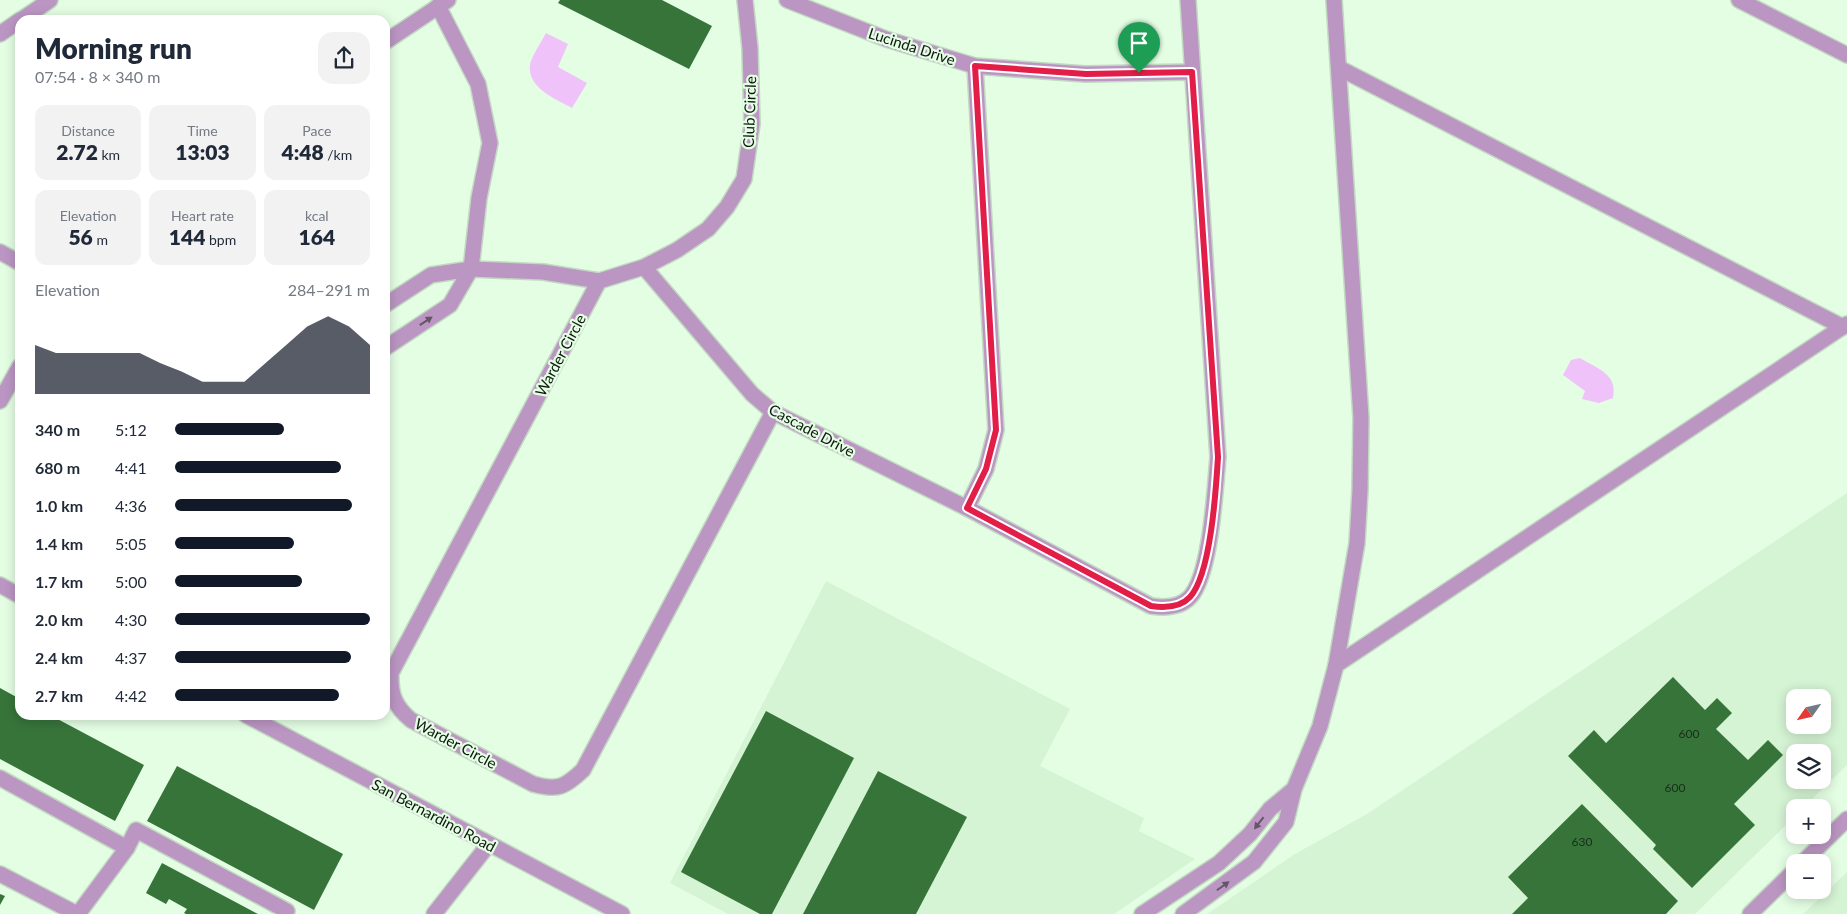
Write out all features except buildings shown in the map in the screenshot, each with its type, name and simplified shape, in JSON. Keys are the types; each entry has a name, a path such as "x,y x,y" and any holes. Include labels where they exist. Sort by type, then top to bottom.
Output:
{"street":[{"path":"28,15 50,0"},
{"name":"Club Circle","path":"644,267 677,250 708,229 727,207 744,179 752,124 750,48 746,0"},
{"name":"Lucinda Drive","path":"787,0 886,39 975,66 1086,74 1192,72"},
{"path":"1188,0 1192,72"},
{"path":"1183,914 1254,862 1286,822 1294,789 1304,769 1320,726 1336,665 1357,543 1361,427 1334,0"},
{"path":"1739,0 1847,56"},
{"path":"390,39 443,3 478,84 490,143 479,198 471,269 450,305 390,345"},
{"path":"0,34 15,24"},
{"path":"967,508 986,469 996,430 975,66"},
{"path":"1336,665 1845,325 1339,68"},
{"name":"Cascade Drive","path":"644,267 752,394 773,412 967,508 1151,606 1165,608 1181,604 1190,598 1197,587 1207,550 1214,508 1218,457 1192,72"},
{"path":"0,252 15,260"},
{"path":"390,302 431,276 471,269 544,272 599,281 644,267"},
{"name":"Warder Circle","path":"599,281 391,674 390,687 392,698 400,711 411,720 533,784 546,788 560,788 572,780 583,770 773,412"},
{"path":"0,401 15,375"},
{"path":"0,585 15,593"},
{"name":"San Bernardino Road","path":"255,720 622,914"},
{"path":"0,778 126,848"},
{"path":"1142,914 1219,862 1250,834 1270,809 1294,789"},
{"path":"1811,854 1847,819"},
{"path":"0,874 78,914 126,848 136,830 287,911"},
{"path":"434,914 489,844"},
{"path":"1750,914 1786,879"}],"shaded area":[{"path":"546,33 568,44 558,67 587,83 572,108 544,92 533,80 530,73 530,65 534,53"},
{"path":"1580,358 1600,369 1610,378 1614,390 1613,398 1599,403 1582,399 1585,391 1563,375 1571,360"},
{"path":"1847,493 1847,765 1831,781 1831,744 1786,744 1786,789 1822,789 1812,799 1786,799 1786,825 1695,914 1207,914 1295,854 1367,814"},
{"path":"826,581 1070,709 1040,766 1144,818 1139,831 1195,859 1114,914 728,914 670,883"},
{"path":"1847,872 1847,914 1803,914 1819,899 1831,899 1831,887"}],"route":[{"path":"975,66 1086,74 1139,73 1192,72 1218,457 1214,508 1207,550 1197,587 1190,598 1181,604 1165,608 1151,606 967,508 986,469 996,430 975,66"}]}
